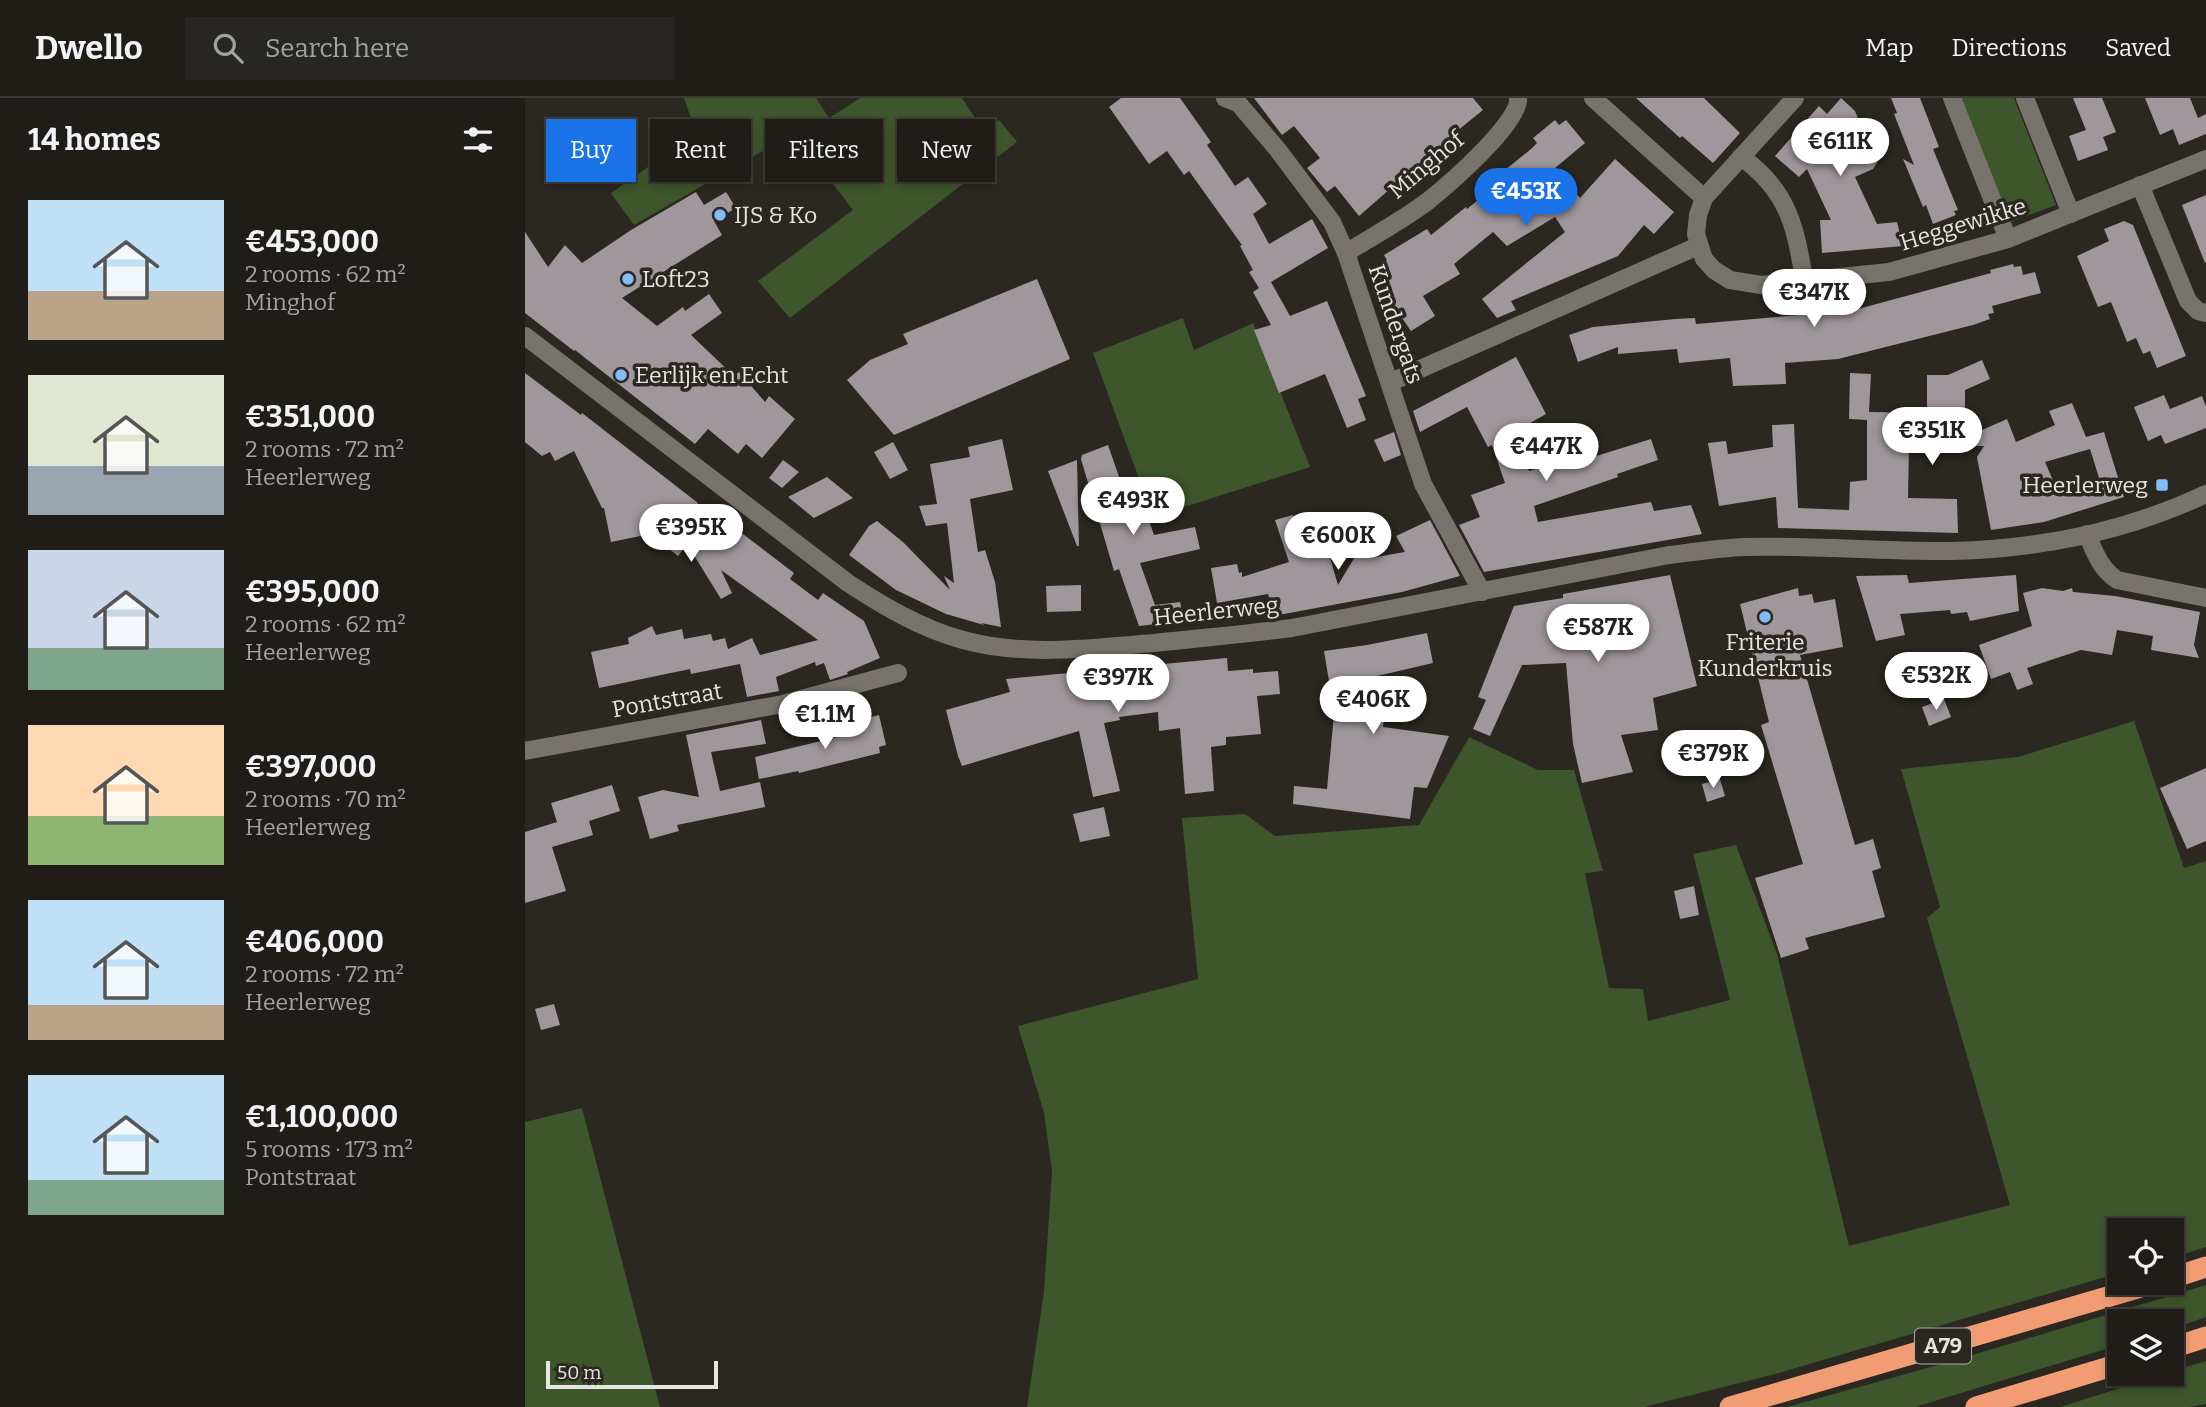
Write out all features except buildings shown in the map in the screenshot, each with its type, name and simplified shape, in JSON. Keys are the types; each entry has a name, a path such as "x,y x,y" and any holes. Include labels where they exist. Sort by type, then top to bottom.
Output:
{"highway":[{"path":"2184,1274 2206,1267"},
{"name":"A79","path":"1730,1407 2114,1295"},
{"path":"2184,1344 2206,1337"},
{"path":"1976,1407 2107,1368"}],"street":[{"name":"Minghof","path":"1346,253 1427,202 1462,171 1510,121 1519,106 1518,98"},
{"path":"1593,98 1704,198"},
{"path":"1391,382 1698,246 1698,215 1704,198 1795,98"},
{"path":"1952,98 2008,239"},
{"path":"2025,98 2071,214"},
{"name":"Kundergats","path":"1236,100 1332,222 1346,253 1391,382 1423,484 1482,592"},
{"path":"1741,157 1758,169 1783,202 1798,239 1804,281"},
{"name":"Heggewikke","path":"1698,246 1704,259 1714,270 1730,281 1761,285 1889,272 2008,239 2206,159"},
{"path":"2140,185 2187,301 2198,311 2206,313"},
{"name":"Heerlerweg","path":"525,336 848,583 938,632 1021,650 1128,645 1274,631 1669,555 1722,549 1789,547 1963,551 2024,545 2087,534 2155,515 2206,494"},
{"path":"2087,534 2102,567 2117,580 2206,598"},
{"name":"Pontstraat","path":"525,751 783,704 898,673"}],"green space":[{"path":"684,98 816,98 829,118 860,98 962,98 976,119 897,119 897,182 965,182 790,318 758,281 853,210 832,182 883,182 883,119 765,119 765,150 751,158 751,119 691,119"},
{"path":"1961,98 2014,98 2056,205 2011,222"},
{"path":"999,120 1017,142 995,159 995,123"},
{"path":"650,165 650,182 709,182 634,225 611,193 627,182 636,182 636,175"},
{"path":"1183,318 1194,350 1253,323 1310,467 1153,517 1093,353"},
{"path":"2134,721 2184,868 2206,861 2206,1247 2184,1254 2184,1218 2107,1218 2107,1277 1779,1373 1644,1407 1027,1407 1044,1291 1052,1171 1044,1113 1018,1026 1198,979 1182,818 1245,814 1275,836 1419,825 1469,737 1538,770 1574,770 1603,871 1585,873 1609,988 1643,989 1648,1021 1730,1000 1693,854 1736,845 1777,954 1849,1246 2010,1205 1927,918 1940,907 1901,769 2018,757"},
{"path":"582,1108 660,1407 525,1407 525,1122"},
{"path":"2206,1285 2206,1317 2184,1325 2184,1309 2126,1309 2173,1295 2184,1295 2184,1292"},
{"path":"2107,1315 2107,1349 1915,1407 1787,1407"},
{"path":"2206,1361 2206,1404 2190,1407 2060,1407 2127,1386 2184,1386 2184,1367"}],"place":[{"name":"IJS & Ko","path":"720,215"},
{"name":"Loft23","path":"628,279"},
{"name":"Eerlijk en Echt","path":"621,375"},
{"name":"Heerlerweg","path":"2162,485"},
{"name":"Friterie Kunderkruis","path":"1765,617"}]}
